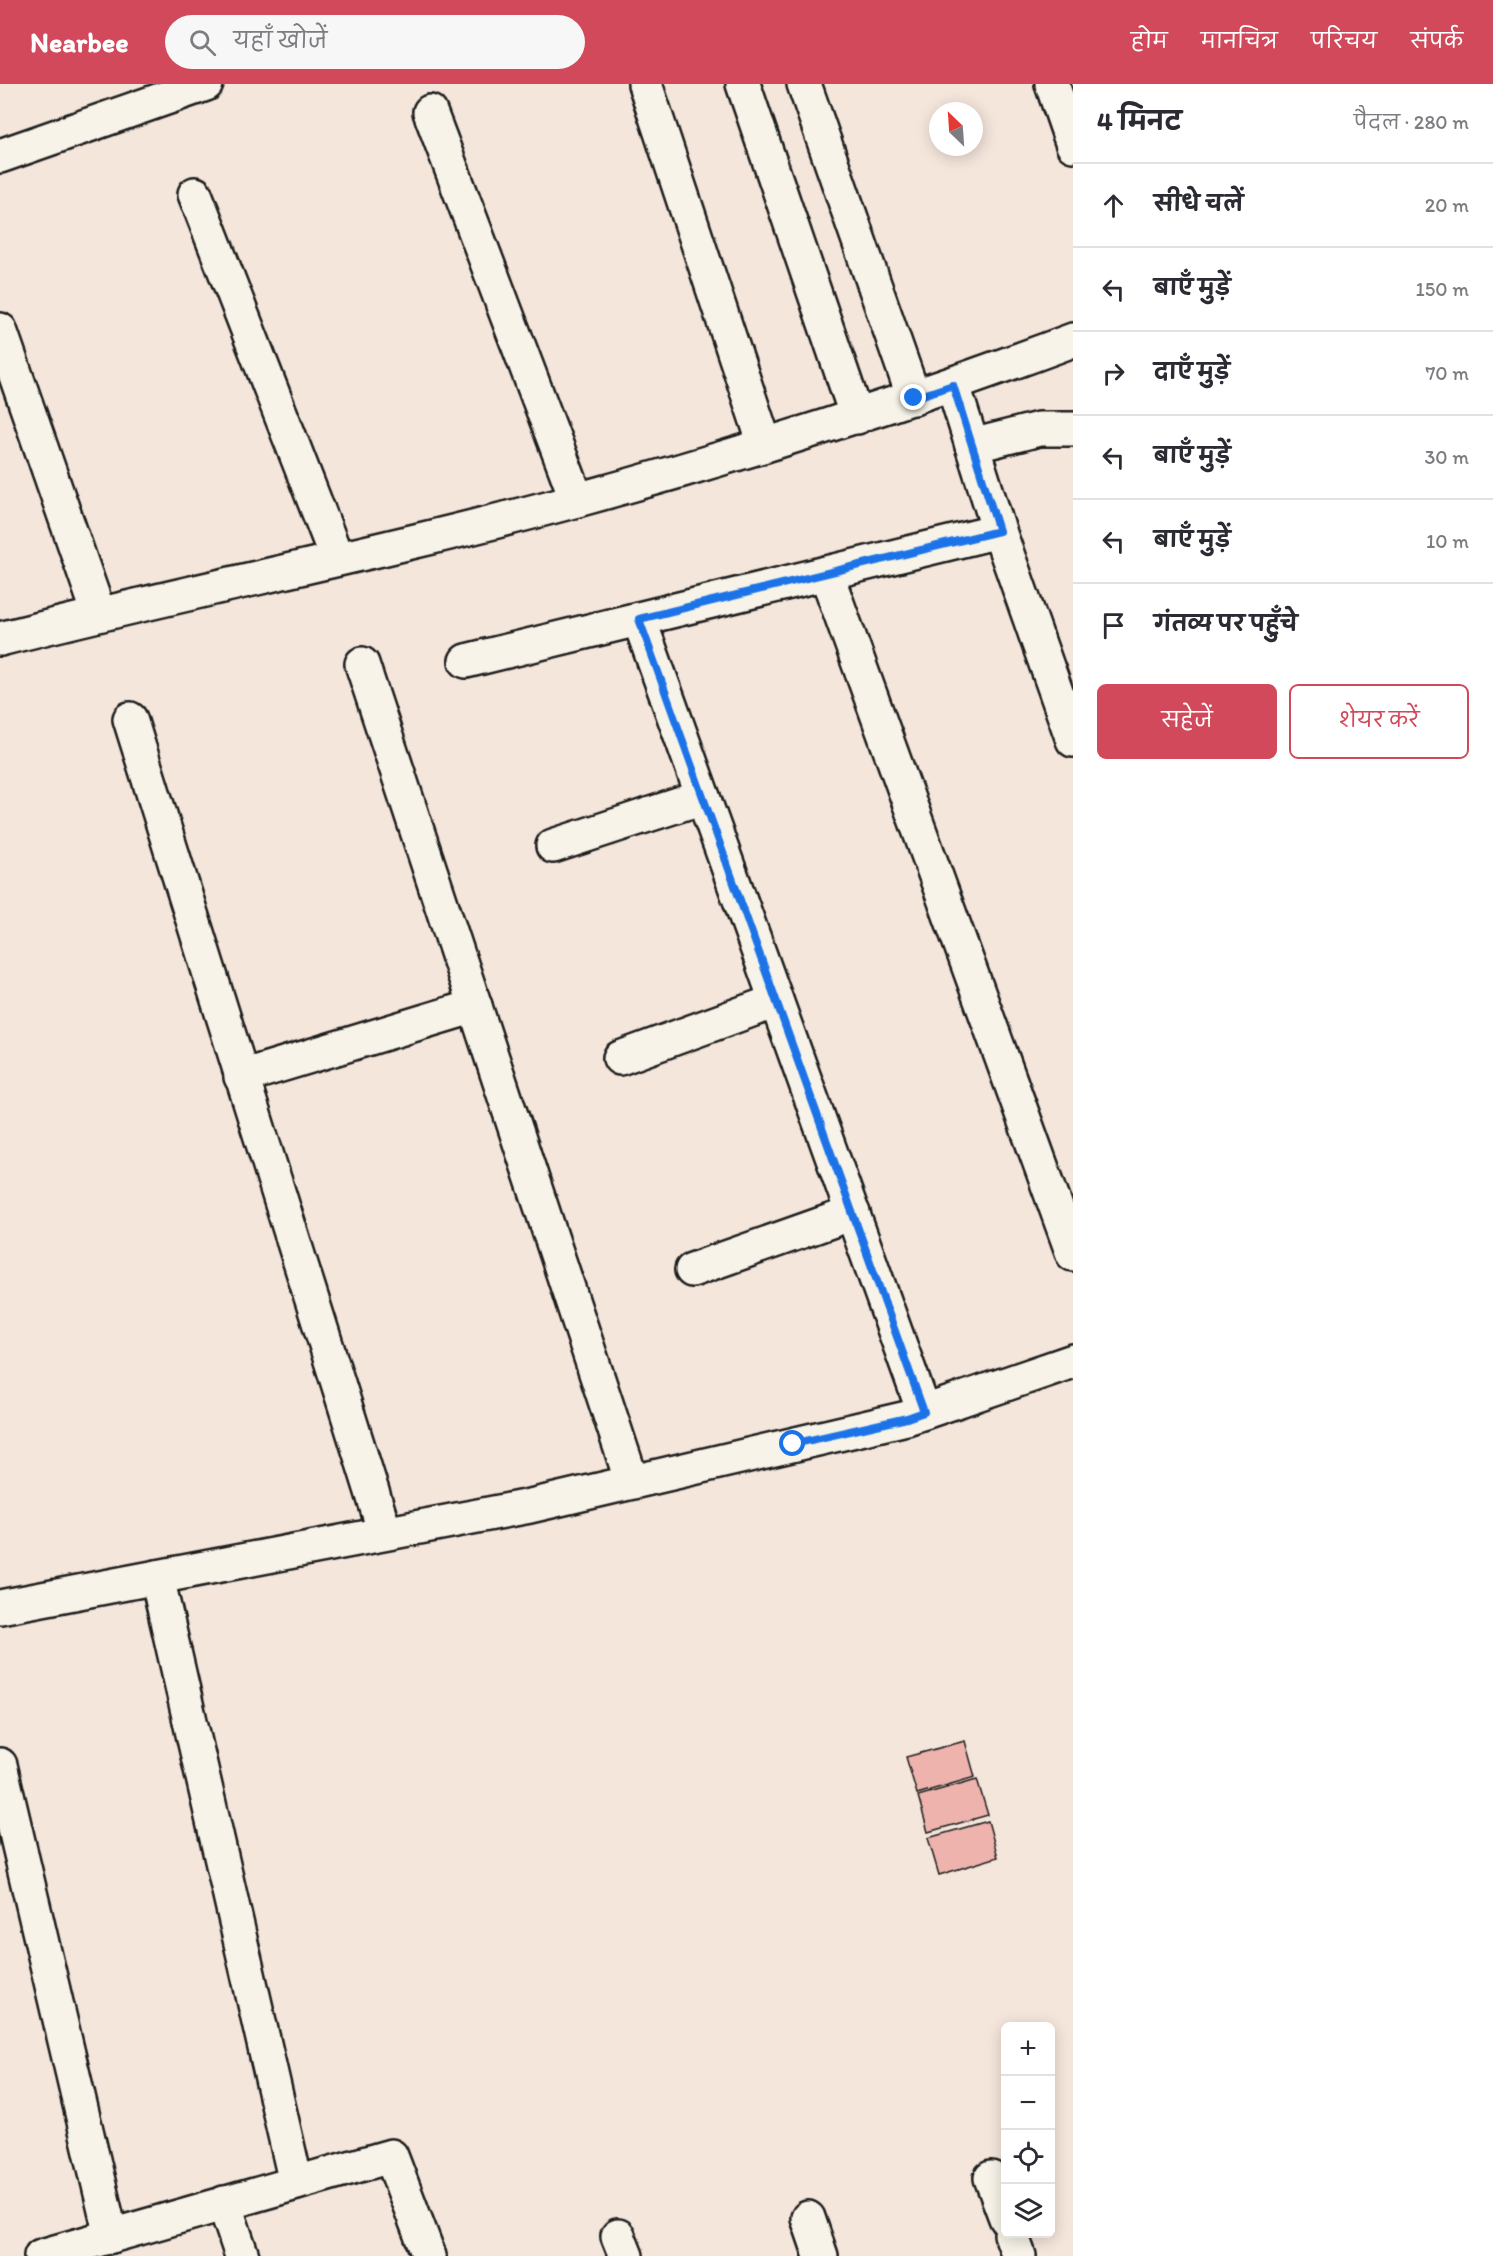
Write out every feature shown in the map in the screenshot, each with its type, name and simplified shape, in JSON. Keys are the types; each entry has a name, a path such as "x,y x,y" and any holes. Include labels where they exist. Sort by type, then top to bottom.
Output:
{"street":[{"path":"0,156 123,98 206,84"},
{"path":"645,84 765,445"},
{"path":"743,84 857,417"},
{"path":"804,84 914,398"},
{"path":"1052,84 1073,146"},
{"path":"430,112 576,500"},
{"path":"195,194 337,560"},
{"path":"0,330 99,614"},
{"path":"0,639 337,560 576,500 857,417 953,385 1073,340"},
{"path":"953,385 999,531 1073,740"},
{"path":"972,446 1039,429 1073,429"},
{"path":"466,661 999,531"},
{"path":"826,573 1073,1254"},
{"path":"639,619 924,1412"},
{"path":"362,664 633,1482"},
{"path":"130,719 385,1533"},
{"path":"553,846 703,797"},
{"path":"620,1058 776,1001"},
{"path":"242,1077 475,1006"},
{"path":"692,1270 853,1213"},
{"path":"0,1607 530,1506 907,1418 1073,1361"},
{"path":"157,1577 296,2183"},
{"path":"0,1766 111,2236"},
{"path":"41,2256 391,2156 429,2256"},
{"path":"991,2178 1001,2207"},
{"path":"224,2203 242,2256"},
{"path":"808,2218 821,2256"},
{"path":"1012,2238 1019,2256"}],"building":[{"path":"965,1741 975,1777 917,1794 906,1757"},
{"path":"977,1779 988,1815 928,1832 918,1796"},
{"path":"988,1821 998,1857 939,1875 928,1838"}],"route":[{"path":"793,1444 924,1412 639,619 999,531 953,385 914,398"}]}
